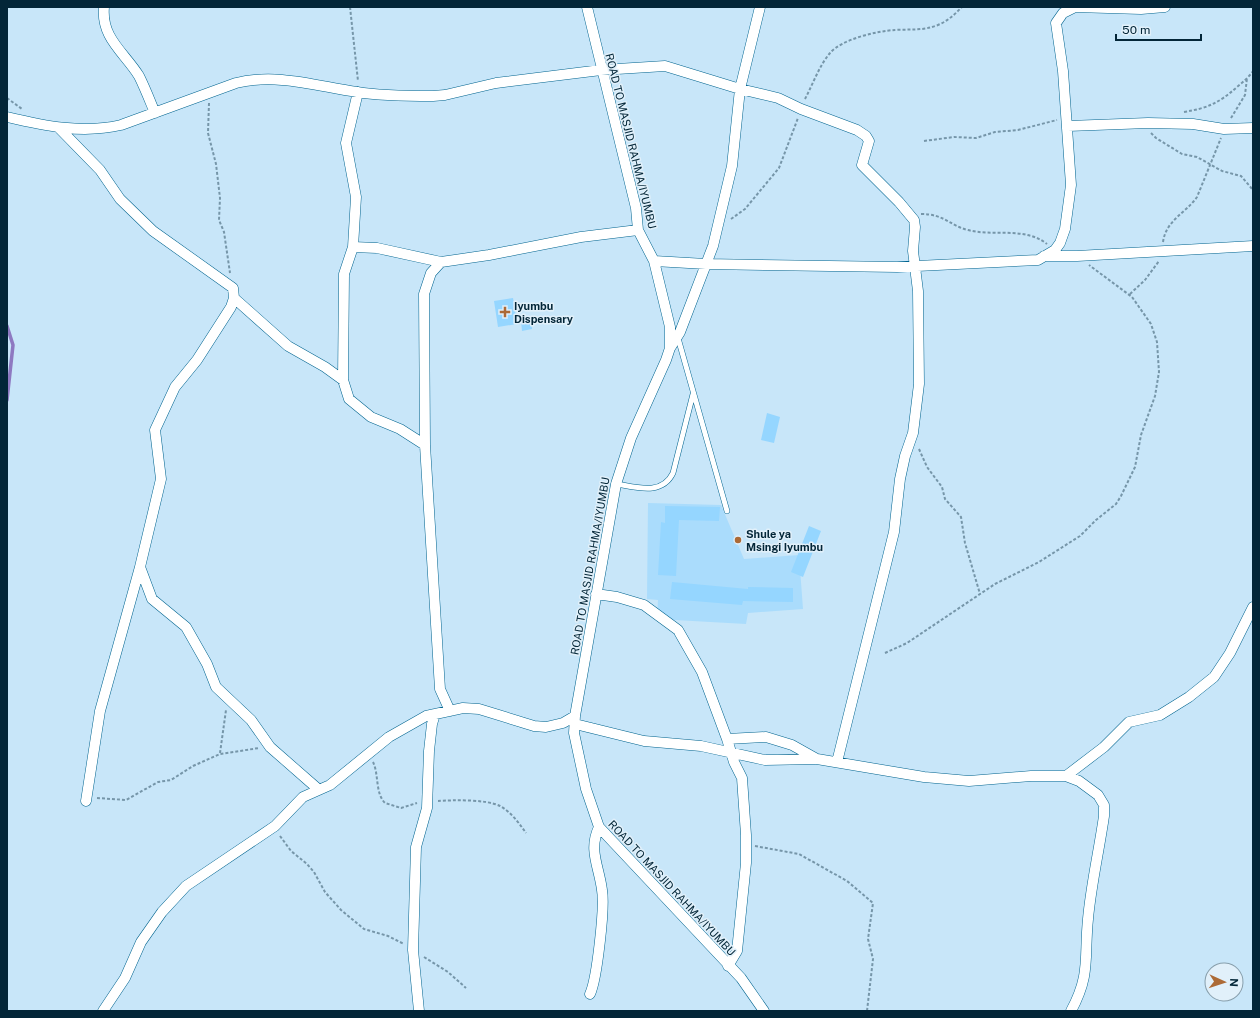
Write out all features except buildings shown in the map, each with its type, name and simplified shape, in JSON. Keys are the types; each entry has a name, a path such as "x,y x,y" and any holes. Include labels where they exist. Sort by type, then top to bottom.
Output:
{"street":[{"path":"104,7 103,19 108,34 138,76 155,113"},
{"name":"ROAD TO MASJID RAHMA/IYUMBU","path":"587,7 601,70 636,208 638,230 654,261 670,327 670,348 636,425 616,484 596,594 574,733 586,789 599,827 746,984 764,1011"},
{"path":"670,348 678,338 706,264 719,220 732,166 740,89 760,7"},
{"path":"654,261 706,264 915,267 1038,260 1054,250 1060,243 1065,229 1072,185 1063,71 1056,23 1066,9 1075,7 1141,9 1165,7"},
{"path":"7,117 59,128 103,129 121,125 236,83 266,79 284,80 358,92 412,96 445,95 496,83 601,70 665,66 740,89 766,94 801,109 841,123 866,136 869,141 862,165 910,214 915,227 913,246 918,291 918,384 913,433 905,456 900,479 894,532 836,762"},
{"path":"358,92 346,143 356,197 353,247 344,274 343,380 349,399 371,417 400,429 424,445"},
{"path":"1068,126 1148,123 1194,124 1224,129 1253,128"},
{"path":"59,128 100,170 120,199 153,231 234,293 288,346 326,366 343,380"},
{"path":"353,247 377,248 441,262 490,255 581,237 638,230"},
{"path":"1044,256 1077,256 1253,246"},
{"path":"441,262 431,273 424,294 424,445 440,689 450,711"},
{"path":"86,801 100,711 140,567 161,479 155,430 175,388 197,360 231,307 234,293"},
{"path":"140,567 152,599 186,627 207,664 216,687 251,720 270,747 318,789"},
{"path":"596,594 617,597 644,605 678,630 702,672 744,783 746,843 737,951 728,966"},
{"path":"1066,776 1104,747 1129,722 1160,715 1189,697 1214,677 1230,653 1253,607"},
{"path":"104,1011 124,978 140,942 162,912 186,886 275,826 303,797 318,789 330,785 389,737 426,716 463,708 479,708 534,726 546,727 575,720 644,741 701,746 765,760 817,759 924,777 969,781 1031,776 1066,776 1074,778 1094,791 1104,805 1101,836 1088,920 1086,974 1079,996 1071,1011"},
{"path":"419,1011 413,950 416,847 427,808 430,744 432,724 435,714"},
{"path":"727,739 766,737 792,745 817,759"},
{"path":"590,994 594,980 601,925 602,890 593,844 599,827"}],"lane":[{"path":"678,338 727,511"},
{"path":"616,484 644,489 660,487 666,483 673,473 694,393"}],"path":[{"path":"350,7 358,69 358,92"},
{"path":"719,220 726,221 733,218 745,208 774,176 779,168 793,134 801,109 825,60 831,52 839,45 861,37 888,31 929,28 949,19 962,7"},
{"path":"1252,72 1253,77"},
{"path":"1130,294 1145,280 1160,260 1166,229 1197,197 1224,129 1246,95 1248,78"},
{"path":"210,92 208,132 218,181 220,198 219,220 224,232 234,293"},
{"path":"1148,123 1151,133 1156,138 1182,154 1197,157 1222,171 1241,176 1253,190"},
{"path":"910,214 941,217 968,230 1030,235 1039,238 1054,250"},
{"path":"885,654 907,643 995,584 1039,562 1080,536 1096,520 1116,504 1135,467 1141,435 1155,396 1159,368 1157,342 1151,324 1130,294 1077,256"},
{"path":"913,433 927,467 942,487 945,499 961,517 965,543 980,594"},
{"path":"220,754 227,699"},
{"path":"86,801 101,798 126,800 158,782 171,780 193,766 220,754 270,747"},
{"path":"275,826 282,840 291,851 307,864 332,902 340,910 364,929 388,936 413,950 448,972 466,988"},
{"path":"746,843 799,854 847,881 873,902 868,939 873,960 867,1011"}],"shaded area":[{"path":"648,503 721,505 744,559 799,555 803,609 748,613 746,624 657,619 658,600 647,599"}],"waterway":[{"path":"7,326 13,345 7,400"}],"place":[{"name":"Iyumbu Dispensary","path":"505,312"},
{"name":"Shule ya Msingi Iyumbu","path":"738,540"}]}
